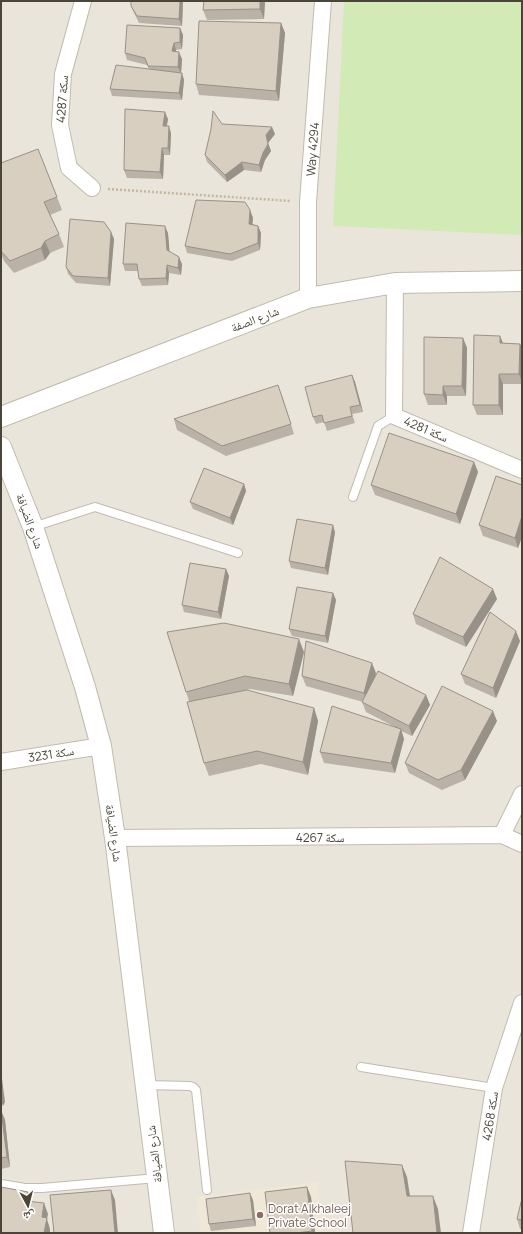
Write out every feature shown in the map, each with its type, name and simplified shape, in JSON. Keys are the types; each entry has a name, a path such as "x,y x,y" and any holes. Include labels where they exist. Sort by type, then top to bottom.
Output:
{"street":[{"name":"سكة 4287","path":"83,1 63,74 60,125 69,168 92,188"},
{"name":"Way 4294","path":"308,298 308,202 323,1"},
{"name":"شارع الصفة","path":"1,417 308,298 394,283 522,281"},
{"path":"394,283 394,416"},
{"name":"سكة 4281","path":"394,416 522,470"},
{"name":"شارع الضيافة","path":"1,447 33,527 85,687 101,746 116,838 164,1233"},
{"name":"سكة 3231","path":"1,762 101,746"},
{"path":"502,835 522,794"},
{"name":"سكة 4267","path":"116,838 502,835 522,844"},
{"name":"سكة 4268","path":"471,1233 494,1088 522,1003"}],"lane":[{"name":"سكة 4281","path":"353,496 378,426 394,416"},
{"path":"33,527 95,507 238,553"},
{"path":"361,1067 494,1088"},
{"path":"146,1085 190,1086 196,1090 207,1190"},
{"path":"1,1184 25,1188 42,1188 157,1178"}],"path":[{"path":"92,188 308,202"}],"shaded area":[{"path":"1,1 522,1 522,1233 1,1233"},
{"name":"Dorat Alkhaleej Private School","path":"317,1182 323,1233 201,1233 197,1197"}],"green space":[{"path":"344,1 522,1 522,235 333,226"}],"building":[{"path":"131,1 180,1 179,19 137,16 131,6"},
{"path":"204,1 260,1 260,9 203,10"},
{"path":"199,21 281,23 276,91 196,84"},
{"path":"127,25 180,28 180,42 174,43 172,51 179,52 178,67 148,66 145,58 125,53"},
{"path":"116,65 182,73 179,93 110,89"},
{"path":"125,109 165,112 163,126 169,126 168,148 162,148 160,172 124,170"},
{"path":"213,111 222,124 272,127 266,135 268,144 259,165 242,162 225,175 205,155 211,129"},
{"path":"38,149 57,197 44,202 59,234 45,241 41,248 10,261 1,251 1,163"},
{"path":"196,200 245,202 250,210 249,224 258,226 258,243 230,254 185,246"},
{"path":"70,219 104,222 111,232 108,278 73,276 66,267"},
{"path":"126,223 165,226 167,250 179,257 178,268 167,265 166,278 139,279 137,264 123,264"},
{"path":"474,335 500,336 500,343 520,344 519,374 499,374 499,405 473,405"},
{"path":"424,337 463,338 462,386 443,386 443,395 424,394"},
{"path":"352,375 360,405 350,407 352,416 324,423 322,415 313,417 305,387"},
{"path":"278,385 291,424 222,446 174,419"},
{"path":"389,433 474,462 456,514 371,485"},
{"path":"204,468 244,484 230,518 190,502"},
{"path":"496,476 522,485 522,516 515,538 479,525"},
{"path":"297,519 333,525 325,568 289,561"},
{"path":"440,557 493,589 463,637 413,614"},
{"path":"190,563 226,569 218,612 182,605"},
{"path":"297,587 333,593 325,636 289,629"},
{"path":"490,612 516,631 493,688 461,674"},
{"path":"224,623 299,639 289,684 245,676 186,692 167,632"},
{"path":"306,641 372,663 364,693 302,676"},
{"path":"378,671 426,695 409,726 362,702"},
{"path":"442,686 493,711 461,770 438,780 405,763"},
{"path":"247,690 314,708 303,762 257,751 204,763 187,702"},
{"path":"332,706 401,729 391,763 320,752"},
{"path":"1,1110 7,1157 1,1158"},
{"path":"345,1161 402,1165 407,1196 433,1196 437,1233 353,1233"},
{"path":"1,1187 28,1192 26,1201 44,1203 42,1217 47,1218 44,1233 1,1233"},
{"path":"307,1187 312,1231 296,1233 270,1233 265,1192"},
{"path":"111,1190 115,1233 54,1233 50,1195"},
{"path":"250,1193 253,1219 209,1224 206,1199"},
{"path":"522,1198 522,1220 517,1219"}],"place":[{"name":"Dorat Alkhaleej Private School","path":"260,1215"}]}
